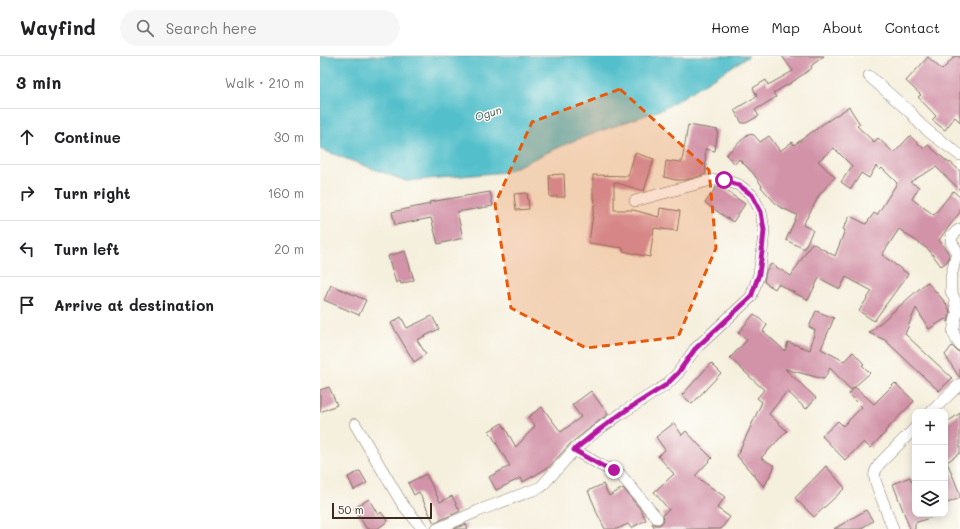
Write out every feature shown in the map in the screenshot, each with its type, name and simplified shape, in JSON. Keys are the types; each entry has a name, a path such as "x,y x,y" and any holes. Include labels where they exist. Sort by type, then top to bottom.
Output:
{"street":[{"path":"869,76 911,113 921,125 960,155"},
{"path":"437,529 478,511 541,487 574,450 605,425 666,385 678,373 695,349 751,297 759,274 764,230 761,212 752,195 740,186 724,180 711,180 635,201"},
{"path":"960,229 952,236 951,242 956,249 956,256 950,285 955,300 957,313 953,332 960,345"},
{"path":"934,409 960,384"},
{"path":"355,424 403,505 423,529"},
{"path":"893,529 874,476 880,463 912,431"},
{"path":"574,450 620,474 657,518"}],"highlighted area":[{"path":"620,89 709,170 716,248 678,337 586,348 511,308 495,204 532,122"}],"water":[{"name":"Ogun","path":"320,56 749,56 663,109 573,141 505,172 406,181 320,149"}],"building":[{"path":"782,56 824,56 811,66 812,68 791,83 773,93 776,97 755,110 759,116 746,123 742,123 734,110 757,96 753,88 766,80 768,85 793,71"},
{"path":"955,56 960,56 960,122 955,117 945,130 932,120 936,116 918,97 921,95 906,81 928,57 942,70"},
{"path":"849,107 860,124 857,126 874,142 878,138 894,153 910,136 924,149 928,145 960,171 960,190 936,167 910,182 919,187 912,199 934,215 953,191 960,197 960,212 939,240 949,254 948,261 941,266 929,250 899,229 882,255 908,274 874,321 859,311 872,291 846,277 840,289 819,278 808,300 778,284 775,289 764,282 766,271 771,264 791,276 812,243 835,256 845,230 843,229 850,216 866,224 874,213 877,215 897,183 882,168 880,170 876,166 869,178 861,173 851,189 841,182 852,166 834,148 818,161 835,177 820,194 803,225 813,230 804,249 786,240 797,215 778,206 761,187 762,186 753,173 739,159 735,164 726,155 748,134 754,135 760,142 769,136 780,151 792,142 794,145"},
{"path":"688,125 718,130 715,151 705,149 706,174 686,180 676,180 664,177 666,161 682,162"},
{"path":"635,153 654,159 644,191 614,182 614,210 633,210 659,217 660,208 680,211 677,231 654,228 650,257 623,251 623,248 589,243 595,199 593,199 593,175 628,176"},
{"path":"564,174 565,197 550,197 549,175"},
{"path":"716,187 721,187 745,204 733,222 705,203"},
{"path":"490,192 493,206 457,212 463,238 438,244 431,218 395,225 392,212 430,204 429,202"},
{"path":"527,193 529,209 516,210 514,194"},
{"path":"405,251 414,280 401,284 400,281 396,283 388,256"},
{"path":"927,282 945,302 949,309 950,313 948,322 945,319 929,329 916,308 905,334 952,378 939,391 885,340 869,333"},
{"path":"331,285 366,300 359,315 324,300"},
{"path":"816,311 834,318 821,349 844,361 853,352 870,373 851,390 830,368 824,379 785,369 816,398 806,409 787,391 769,414 787,431 761,458 775,466 764,487 737,456 762,402 757,398 764,390 730,358 747,340 738,333 754,314 767,325 763,331 785,351 788,342 810,350 815,330 809,327"},
{"path":"432,316 439,329 417,340 426,354 414,362 391,323 401,317 407,328"},
{"path":"952,346 960,352 960,377 945,355"},
{"path":"711,363 721,373 692,404 682,395"},
{"path":"895,383 914,401 870,448 864,442 845,460 822,436 838,421 843,426 862,407 849,394 855,387 874,404"},
{"path":"329,387 337,405 320,412 320,390"},
{"path":"591,391 608,414 571,443 549,467 523,482 521,478 496,490 489,477 510,466 489,431 502,423 516,447 535,426 528,417 542,407 561,432 581,417 572,405"},
{"path":"960,413 960,453 948,461 948,445 948,422"},
{"path":"674,423 682,435 686,431 712,458 695,476 725,497 717,508 730,517 721,529 655,529 652,523 655,525 661,524 664,520 663,514 669,510 654,492 674,474 658,456 665,450 656,437"},
{"path":"948,464 960,494 960,498 948,503"},
{"path":"826,466 845,488 814,517 795,498"},
{"path":"360,471 367,483 354,490 348,477"},
{"path":"426,474 440,502 452,496 460,511 434,523 419,492 414,495 408,483"},
{"path":"910,477 912,482 912,517 932,517 915,523 915,529 910,529 893,484"},
{"path":"603,484 609,496 623,488 640,509 646,520 631,528 628,524 617,529 605,529 588,491"},
{"path":"369,499 378,515 381,512 388,521 377,529 367,529 354,508"},
{"path":"866,510 873,521 860,529 834,529"},
{"path":"466,524 468,529 454,529"}],"route":[{"path":"614,470 604,467 574,450 625,411 666,385 678,373 695,349 751,297 759,274 762,252 764,230 761,212 752,195 740,186 724,180"}]}
